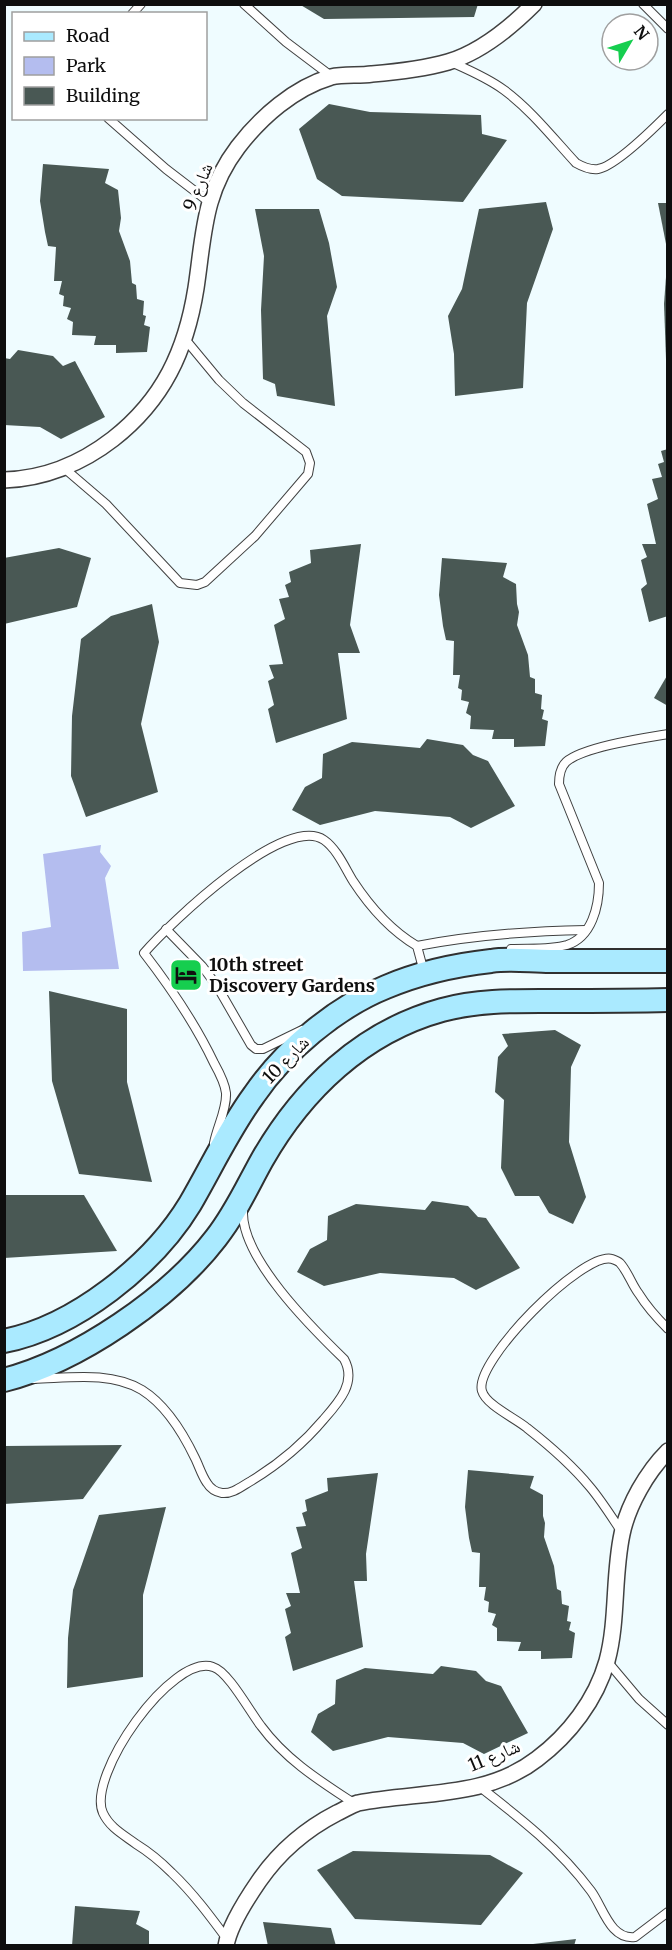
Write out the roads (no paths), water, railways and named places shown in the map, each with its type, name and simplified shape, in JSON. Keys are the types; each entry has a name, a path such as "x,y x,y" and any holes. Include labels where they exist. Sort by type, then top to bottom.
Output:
{"street":[{"name":"شارع 9","path":"4,480 41,475 64,468 107,444 142,413 168,378 185,339 209,202 232,157 257,125 279,105 305,89 332,77 410,70 450,61 482,46 512,25 534,4"},
{"name":"شارع 10","path":"6,1344 82,1309 116,1286 152,1254 189,1205 254,1094 295,1046 349,1006 384,988 424,973 492,960 668,961"},
{"path":"6,1376 56,1361 101,1337 142,1309 181,1276 215,1239 243,1197 262,1160 285,1124 311,1091 342,1062 373,1041 406,1024 441,1011 473,1004 505,1001 668,1000"},
{"name":"شارع 11","path":"227,1942 253,1890 267,1869 292,1843 321,1821 355,1804 455,1792 509,1776 535,1761 558,1742 594,1693 607,1661 613,1626 622,1532 641,1487 668,1451"}],"lane":[{"path":"244,4 286,42 332,77"},
{"path":"643,4 668,30"},
{"path":"450,61 504,90 530,112 576,163 591,169 606,166 668,114"},
{"path":"110,120 166,169 209,202"},
{"path":"64,468 106,504 180,583 197,585 204,582 255,536 308,474 310,463 306,452 243,403 219,380 185,339"},
{"path":"492,960 511,949 569,944 586,930 594,916 599,900 599,883 559,784 561,769 570,759 592,751 641,738 668,734"},
{"path":"214,1159 216,1132 226,1094 224,1086 206,1044 191,1018 144,953 195,902 226,877 259,855 294,837 309,835 323,839 386,924 417,946 477,936 586,930"},
{"path":"166,929 202,966 217,986 251,1045 263,1049 293,1033 321,1026"},
{"path":"417,946 424,973"},
{"path":"6,1376 97,1377 124,1382 141,1390 156,1401 168,1415 191,1451 206,1482 215,1491 232,1492 290,1454 330,1413 346,1389 350,1378 348,1366 290,1302 258,1257 248,1238 243,1218 243,1197"},
{"path":"622,1532 591,1488 567,1462 516,1419 488,1402 483,1395 482,1378 510,1335 532,1312 584,1268 603,1259 609,1258 619,1262 639,1294 668,1329"},
{"path":"607,1661 639,1699 668,1725"},
{"path":"227,1942 185,1886 157,1860 118,1831 102,1811 100,1799 102,1787 115,1755 133,1725 154,1698 191,1668 202,1665 223,1672 260,1726 287,1756 310,1775 355,1804"},
{"path":"479,1786 528,1824 568,1862 595,1897 614,1930 620,1936 635,1937 668,1912"}],"place":[{"name":"10th street Discovery Gardens","path":"186,975"}]}
